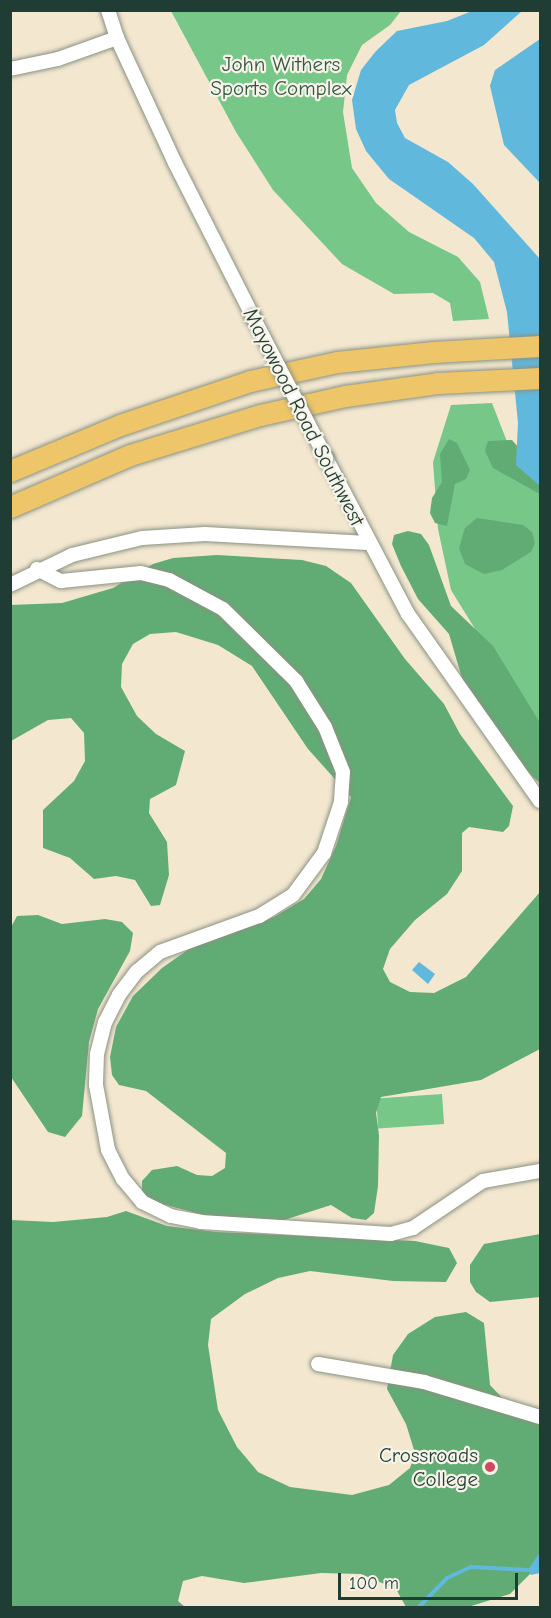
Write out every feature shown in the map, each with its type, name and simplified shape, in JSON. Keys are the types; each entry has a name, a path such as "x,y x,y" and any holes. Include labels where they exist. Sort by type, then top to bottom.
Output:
{"highway":[{"path":"10,471 120,425 250,381 337,362 434,352 540,346"},
{"path":"10,507 130,455 197,432 345,396 437,383 540,378"}],"street":[{"name":"Mayowood Road Southwest","path":"108,10 117,38 253,316 368,543 442,667 540,801"},
{"path":"10,69 58,59 117,38"},
{"path":"10,585 37,568 109,544 174,535 368,543"},
{"path":"37,568 61,581 141,573 169,580 209,600 259,641 296,681 325,727 343,772 342,802 327,845 293,895 259,916 160,952 137,971 119,995 100,1043 96,1085 108,1150 123,1179 142,1202 181,1218 391,1234 413,1228 476,1184 540,1171"},
{"path":"318,1364 424,1382 540,1417"}],"green space":[{"name":"John Withers Sports Complex","path":"171,11 401,11 390,25 362,45 347,75 343,112 352,168 376,203 409,232 458,257 480,282 489,319 453,321 450,303 433,293 394,294 342,264 273,190 236,132"},
{"path":"492,403 516,465 540,486 540,734 451,590 438,529 433,462 451,405"},
{"path":"449,439 457,443 470,470 466,479 455,484 447,526 435,523 430,513 432,498 442,482 440,454"},
{"path":"512,440 540,473 540,494 493,468 485,451 488,441"},
{"path":"477,518 523,525 532,532 535,543 531,552 502,570 484,574 465,564 459,548 465,528"},
{"path":"408,531 421,534 429,545 451,606 493,646 540,723 540,783 526,771 464,685 449,634 418,599 392,544 394,535"},
{"path":"217,555 302,560 326,566 351,583 405,659 444,704 460,734 513,806 509,826 503,832 469,827 462,833 462,871 447,894 415,920 390,949 383,969 390,982 410,992 434,993 466,977 540,892 540,1049 481,1080 381,1097 376,1113 379,1135 378,1186 374,1213 366,1220 352,1218 331,1205 284,1220 212,1217 158,1203 142,1193 142,1181 152,1170 177,1166 197,1175 212,1176 225,1168 226,1153 146,1091 119,1085 112,1075 110,1057 116,1027 133,996 162,968 189,949 274,917 304,899 321,879 336,846 351,797 308,749 252,666 218,645 176,632 150,634 133,644 122,664 121,687 137,716 156,734 185,751 176,785 150,799 149,813 167,842 169,875 160,905 151,906 135,880 116,876 94,879 70,858 43,848 43,810 74,781 85,761 84,733 71,718 48,720 11,741 10,605 62,603 113,588 153,564 173,558"},
{"path":"38,915 62,924 105,919 122,922 133,933 130,951 98,1009 89,1042 82,1116 65,1137 48,1132 11,1077 11,927 17,916"},
{"path":"442,1094 444,1124 378,1129 376,1099"},
{"path":"126,1211 167,1226 216,1232 415,1241 449,1248 457,1263 446,1282 393,1281 310,1271 278,1278 245,1294 211,1319 208,1345 218,1410 237,1447 258,1472 290,1487 352,1495 389,1485 410,1468 415,1453 406,1424 387,1389 393,1355 408,1334 435,1317 466,1312 484,1323 490,1385 520,1417 540,1422 540,1564 510,1594 468,1607 406,1607 396,1589 361,1574 321,1573 244,1583 202,1576 183,1581 178,1601 185,1607 11,1608 11,1220 53,1222 107,1217"},
{"path":"540,1234 540,1297 490,1302 476,1292 470,1282 470,1265 484,1244"}],"water":[{"path":"472,11 522,11 484,45 409,85 395,110 397,123 405,138 448,162 473,184 540,259 540,486 516,465 518,423 507,312 494,262 474,238 389,179 366,151 356,129 352,100 361,70 376,51 397,31 447,21"},
{"path":"540,39 540,183 504,145 490,86 495,70"},
{"path":"419,962 435,974 428,984 412,970"},
{"path":"540,1552 540,1573 531,1575 528,1570"}],"waterway":[{"path":"418,1608 447,1578 471,1567 528,1570"}],"place":[{"name":"Crossroads College","path":"490,1467"}]}
